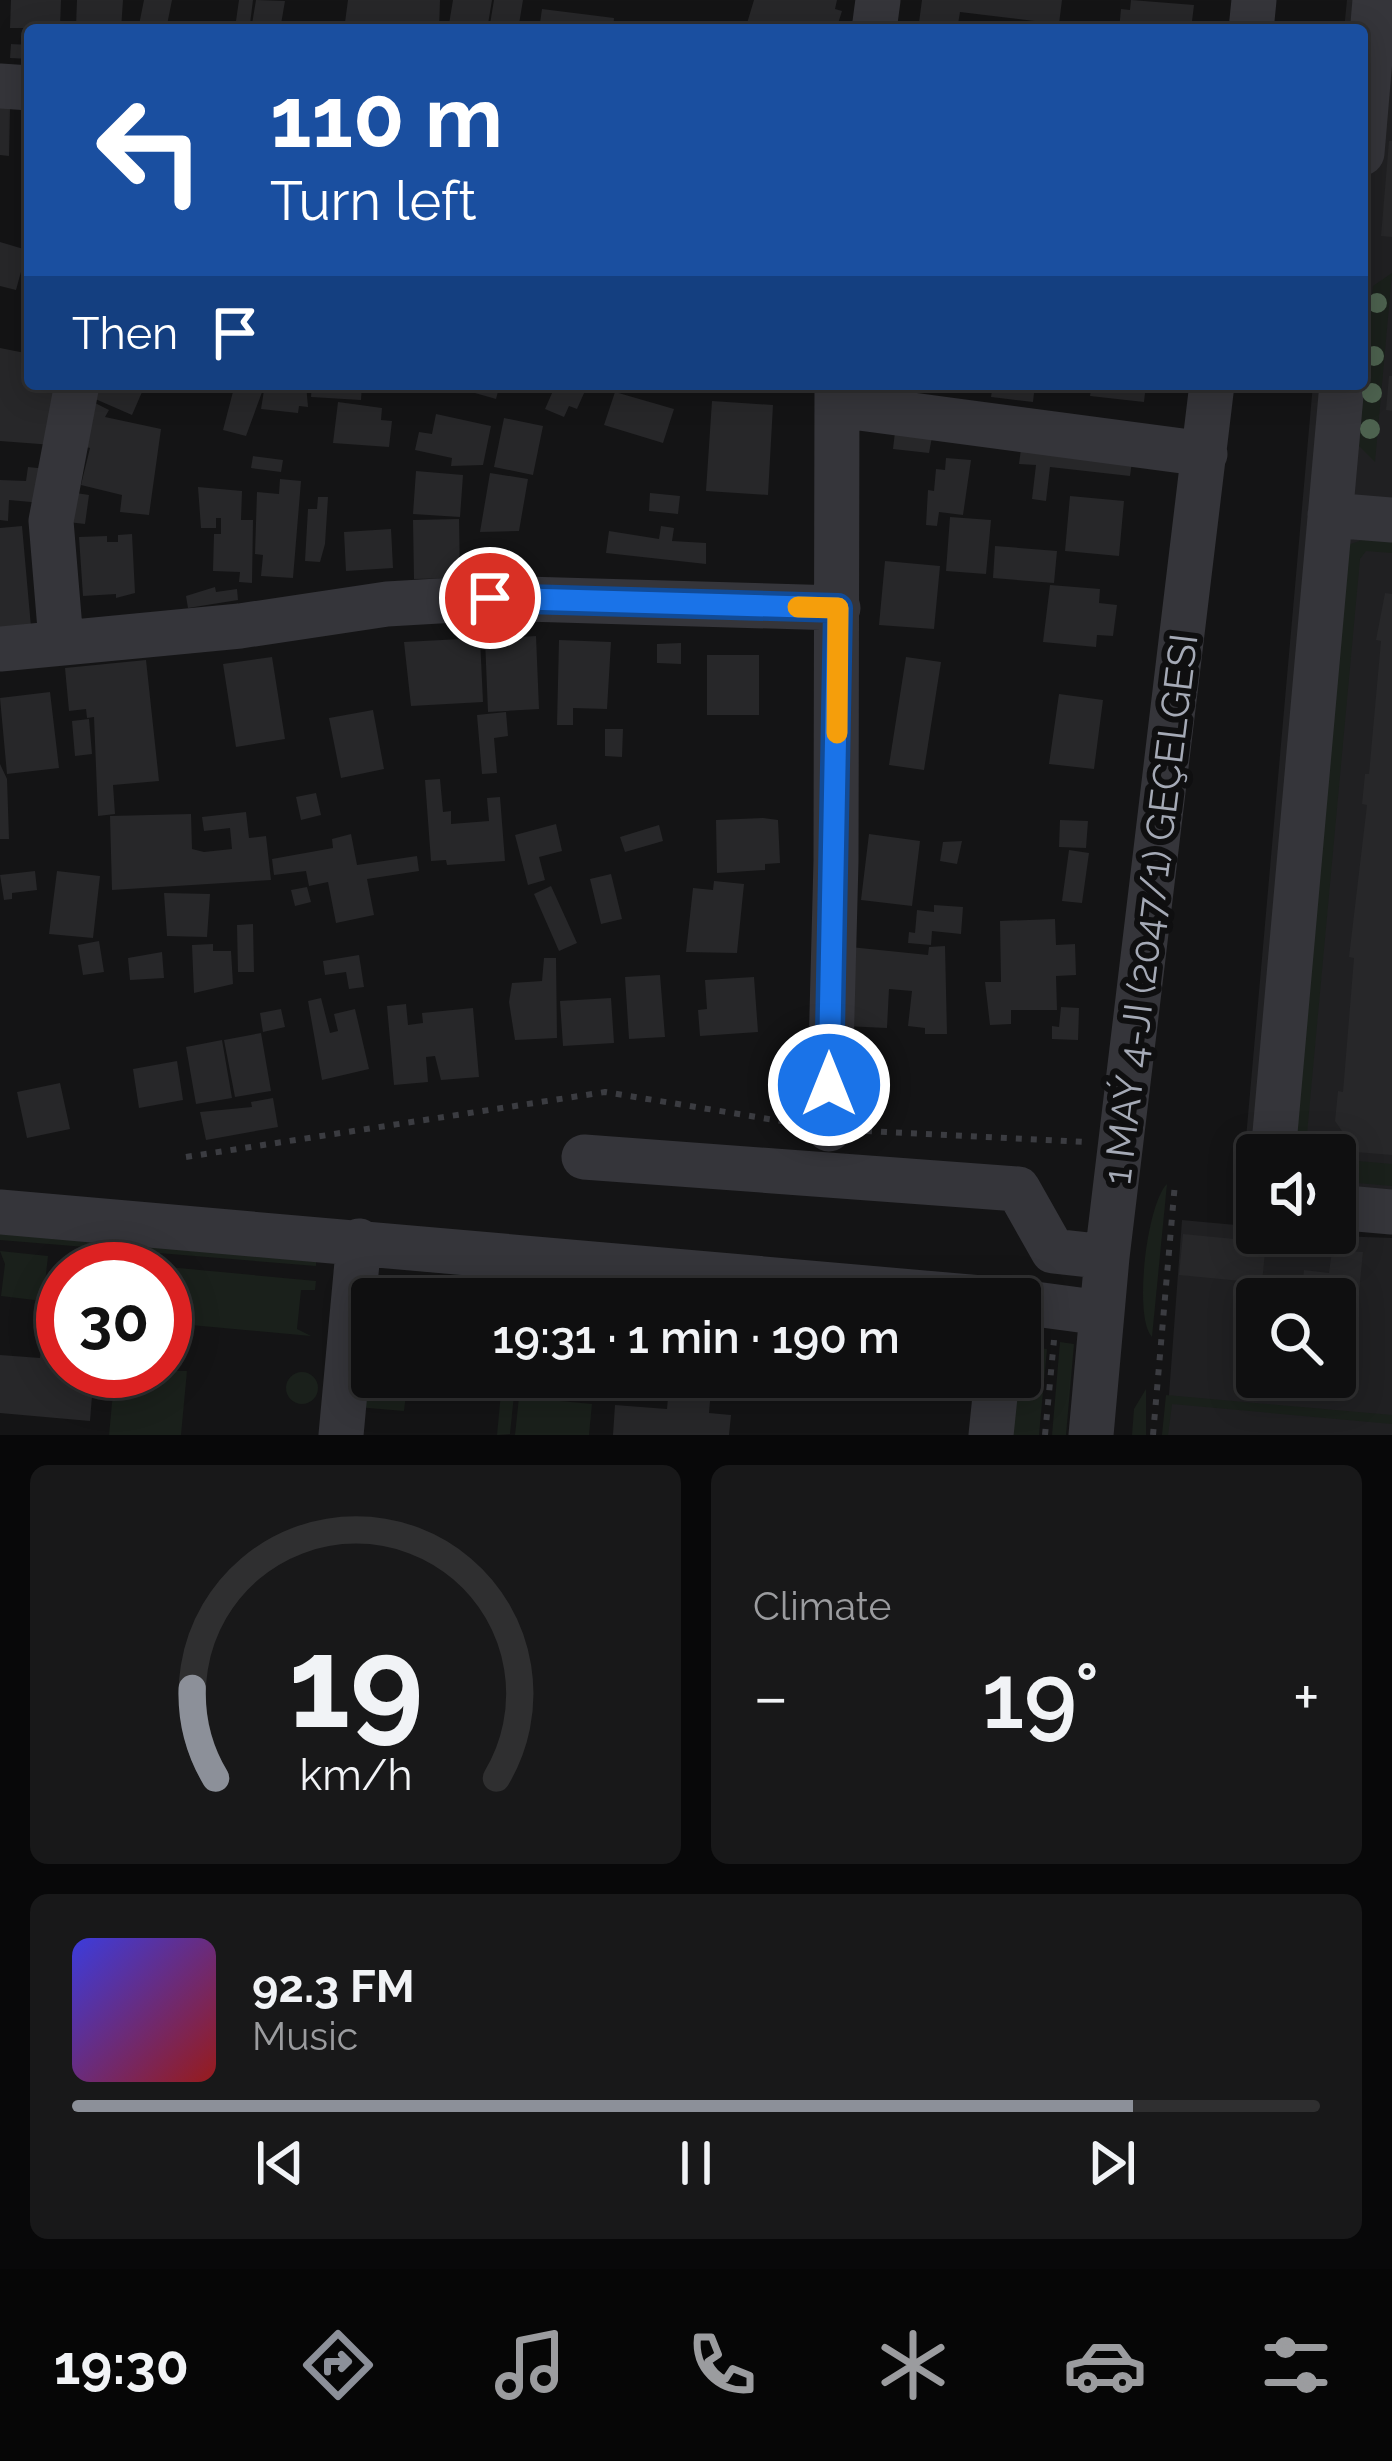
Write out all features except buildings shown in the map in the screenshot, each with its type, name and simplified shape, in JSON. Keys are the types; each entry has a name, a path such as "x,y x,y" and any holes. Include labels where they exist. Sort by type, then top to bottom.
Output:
{"street":[{"path":"1368,87 1376,0"},
{"path":"62,641 51,521 76,390"},
{"name":"1 MAÝ 4-JI (2047/1) GEÇELGESI","path":"1091,1435 1107,1257 1211,390"},
{"path":"1275,1134 1341,390"},
{"path":"829,1129 837,394 1205,454"},
{"path":"1330,514 1392,520"},
{"path":"0,649 240,626 386,604 490,598 838,608"},
{"path":"584,1157 1018,1190 1053,1251 1107,1257"},
{"path":"1356,1209 1392,1212"},
{"path":"0,1212 767,1278"},
{"path":"341,1435 359,1240"},
{"path":"1041,1304 1102,1313"},
{"path":"991,1435 995,1398"}],"path":[{"path":"1154,1435 1175,1183"},
{"path":"1041,1360 1045,1435"}],"shaded area":[{"path":"1347,0 1392,0 1392,1230 1356,1227 1356,1134 1246,1134 1312,390 1368,390 1368,24 1345,24"},
{"path":"1392,273 1375,462 1359,446 1364,390 1368,390 1373,286"},
{"path":"1362,540 1392,542 1392,553 1366,551 1360,559 1307,1134 1293,1134 1348,545"},
{"path":"1356,1161 1392,1164 1392,1186 1356,1183"},
{"path":"1167,1184 1152,1337 1144,1307 1145,1260 1154,1213"},
{"path":"1182,1220 1236,1225 1236,1254 1356,1254 1356,1237 1392,1238 1392,1435 1166,1435"},
{"path":"0,1226 140,1242 36,1243 0,1240"},
{"path":"192,1248 316,1262 316,1266 192,1256"},
{"path":"0,1251 36,1255 36,1300 1,1296 5,1264"},
{"path":"381,1267 531,1278 490,1278"},
{"path":"192,1269 316,1281 315,1290 301,1290 297,1329 311,1336 192,1325"},
{"path":"1060,1342 1074,1344 1066,1435 1052,1435"},
{"path":"1041,1348 1047,1349 1039,1435 1012,1435 1015,1398 1041,1398"},
{"path":"302,1372 313,1377 318,1388 313,1399 302,1404 291,1399 286,1388 291,1377"},
{"path":"1146,1389 1146,1435 1132,1435 1134,1409"},
{"path":"1166,1395 1392,1415 1392,1424 1172,1404 1168,1435 1162,1435"},
{"path":"112,1398 184,1398 181,1435 109,1435"},
{"path":"358,1398 406,1398 404,1411 357,1407"},
{"path":"501,1398 514,1398 510,1434 497,1435"},
{"path":"519,1398 592,1404 589,1435 515,1435"}],"slow traffic":[{"path":"798,607 838,608 837,733"}],"route":[{"path":"490,598 838,608 829,1085"}]}
